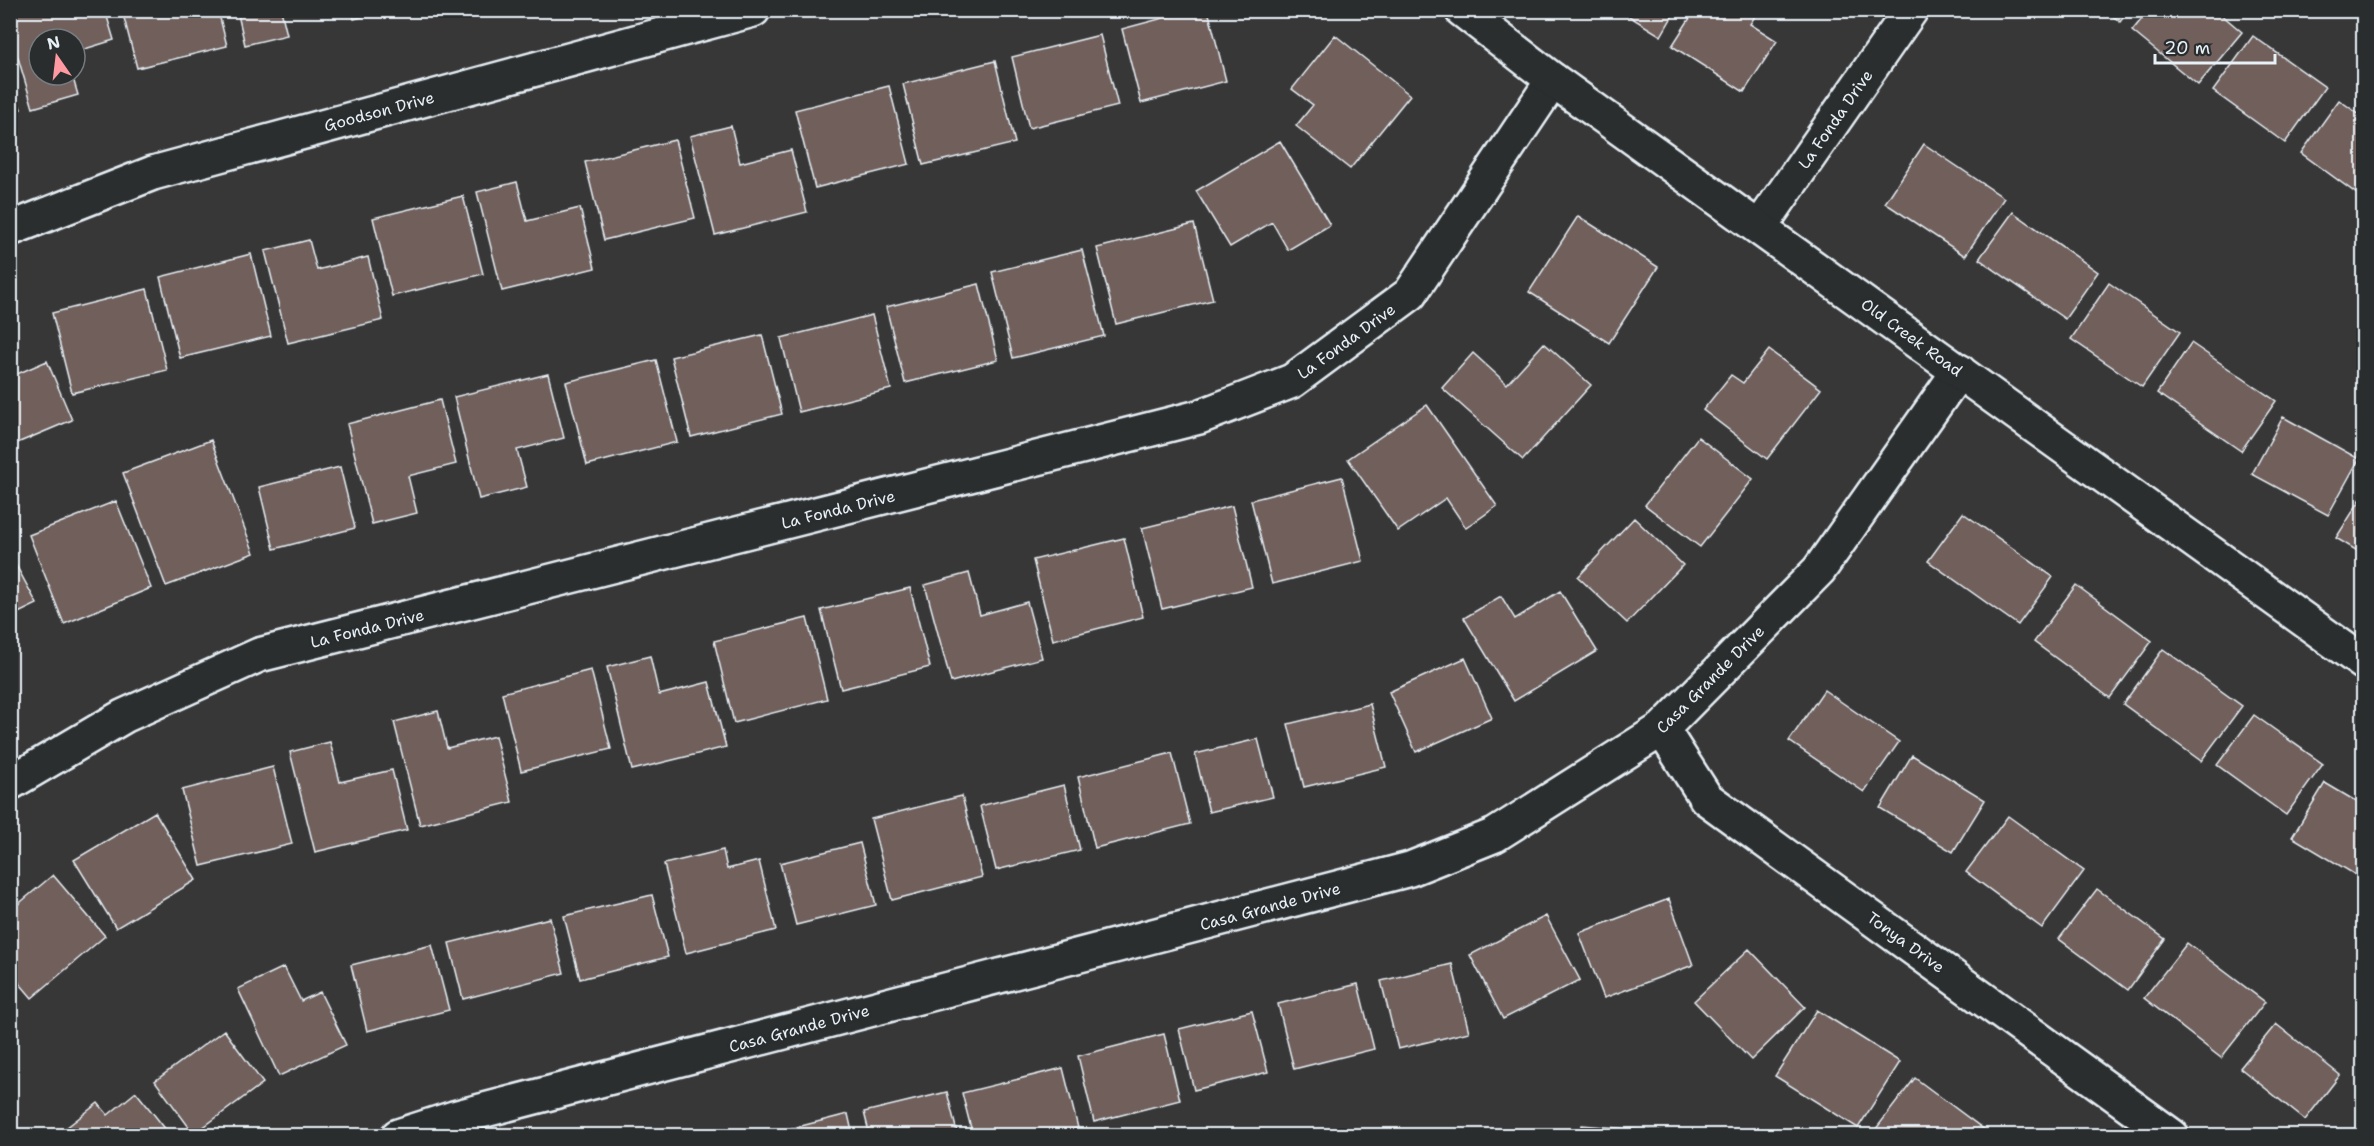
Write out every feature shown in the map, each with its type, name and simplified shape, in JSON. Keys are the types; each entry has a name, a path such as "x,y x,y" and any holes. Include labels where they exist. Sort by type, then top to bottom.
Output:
{"street":[{"name":"Goodson Drive","path":"10,229 153,173 753,10"},
{"name":"Old Creek Road","path":"1462,10 1553,80 2364,663"},
{"name":"La Fonda Drive","path":"1760,227 1911,10"},
{"name":"La Fonda Drive","path":"10,783 124,716 259,656 1199,417 1292,381 1410,294 1553,80"},
{"name":"Casa Grande Drive","path":"398,1136 454,1118 1410,869 1495,835 1662,729 1819,570 1959,371"},
{"name":"Tonya Drive","path":"1662,729 1706,798 2172,1136"}],"building":[{"path":"10,10 105,10 114,40 87,48 87,27 27,27 27,87 76,87 78,95 33,108 10,31"},
{"path":"122,10 218,10 227,46 137,68"},
{"path":"237,10 281,10 287,35 245,45"},
{"path":"352,10 388,10 354,19"},
{"path":"1193,10 1208,10 1226,81 1141,103 1122,29"},
{"path":"1619,10 1676,10 1661,36"},
{"path":"1695,10 1759,10 1750,24 1777,41 1744,92 1672,46"},
{"path":"2105,10 2129,10 2120,22"},
{"path":"2149,10 2216,10 2242,32 2198,85 2132,31"},
{"path":"1100,35 1118,106 1029,128 1012,57"},
{"path":"1335,35 1410,95 1350,169 1296,126 1313,105 1292,89"},
{"path":"2253,36 2325,87 2285,143 2213,91"},
{"path":"995,61 1015,143 923,165 903,84"},
{"path":"10,82 21,109 10,113"},
{"path":"889,86 909,164 815,188 795,110"},
{"path":"2339,100 2364,118 2364,199 2301,153"},
{"path":"731,126 740,163 791,150 807,212 715,235 690,136"},
{"path":"675,140 695,218 604,240 585,162"},
{"path":"1280,141 1330,225 1288,250 1272,222 1230,247 1196,191"},
{"path":"1924,144 2004,198 1965,256 1885,203"},
{"path":"517,182 527,221 580,208 595,268 502,291 477,192"},
{"path":"463,196 483,274 392,296 373,218"},
{"path":"2013,212 2098,272 2065,319 1979,259"},
{"path":"1578,216 1658,267 1609,343 1529,292"},
{"path":"1194,224 1213,300 1116,324 1097,248"},
{"path":"309,240 317,270 368,257 383,320 288,343 265,251"},
{"path":"1082,250 1104,336 1013,358 992,272"},
{"path":"251,254 271,336 180,358 160,277"},
{"path":"2109,283 2180,332 2142,387 2071,339"},
{"path":"979,284 998,360 905,383 886,307"},
{"path":"147,289 167,370 72,393 52,313"},
{"path":"872,315 891,389 799,412 781,338"},
{"path":"762,335 782,414 691,437 671,357"},
{"path":"1544,343 1591,385 1523,460 1442,388 1473,353 1507,384"},
{"path":"2191,343 2276,401 2241,451 2157,393"},
{"path":"1769,350 1821,389 1767,459 1703,410 1731,375 1743,383"},
{"path":"656,360 677,442 587,465 566,382"},
{"path":"47,361 72,420 10,446 10,377"},
{"path":"548,374 564,438 517,450 527,487 479,499 454,397"},
{"path":"440,400 456,464 408,476 417,513 372,524 347,424"},
{"path":"1427,405 1497,506 1466,528 1446,498 1398,531 1348,459"},
{"path":"2283,417 2359,459 2328,515 2252,474"},
{"path":"1698,437 1753,479 1700,547 1645,505"},
{"path":"211,440 254,553 166,586 123,473"},
{"path":"340,467 355,528 274,549 259,487"},
{"path":"1342,477 1363,561 1272,584 1251,500"},
{"path":"2364,494 2364,555 2336,538"},
{"path":"116,501 151,588 64,624 29,535"},
{"path":"1232,506 1252,587 1162,609 1142,528"},
{"path":"1963,513 2053,577 2018,625 1928,561"},
{"path":"1634,518 1683,565 1627,623 1578,577"},
{"path":"1124,538 1143,617 1053,640 1033,560"},
{"path":"10,554 37,604 10,617"},
{"path":"969,573 980,615 1027,602 1042,658 951,682 925,585"},
{"path":"2076,585 2152,641 2110,698 2034,642"},
{"path":"910,588 930,667 841,689 821,610"},
{"path":"1560,591 1597,651 1514,701 1464,618 1501,596 1515,619"},
{"path":"807,618 827,699 734,723 714,641"},
{"path":"2163,649 2242,706 2201,761 2123,704"},
{"path":"650,656 659,695 709,682 726,747 632,770 607,667"},
{"path":"1465,658 1492,718 1416,752 1389,692"},
{"path":"591,670 611,749 521,771 502,693"},
{"path":"1824,690 1899,742 1864,792 1789,741"},
{"path":"1370,704 1386,767 1304,787 1288,724"},
{"path":"438,711 447,748 495,736 512,802 420,825 394,722"},
{"path":"2254,715 2323,764 2286,815 2217,765"},
{"path":"1258,739 1273,797 1209,812 1195,754"},
{"path":"330,742 340,782 392,770 407,830 315,852 290,752"},
{"path":"1172,753 1190,824 1095,848 1078,777"},
{"path":"1912,755 1985,800 1953,852 1880,808"},
{"path":"273,767 292,844 201,866 182,790"},
{"path":"2325,783 2364,806 2364,880 2292,837"},
{"path":"1064,785 1080,850 996,870 980,806"},
{"path":"962,796 982,877 892,900 871,819"},
{"path":"155,812 196,880 116,928 74,860"},
{"path":"2008,816 2084,871 2042,928 1966,872"},
{"path":"860,843 876,905 796,925 780,863"},
{"path":"723,850 727,869 759,861 776,930 686,953 664,864"},
{"path":"53,875 105,936 32,998 10,972 10,911"},
{"path":"2097,889 2165,939 2128,990 2059,939"},
{"path":"652,895 668,957 580,979 564,916"},
{"path":"1669,899 1693,965 1604,998 1579,933"},
{"path":"1546,916 1580,980 1503,1019 1470,955"},
{"path":"550,918 564,973 463,999 449,943"},
{"path":"2187,943 2265,1002 2221,1058 2144,998"},
{"path":"432,945 449,1010 367,1031 351,965"},
{"path":"1749,949 1805,1007 1751,1060 1694,1001"},
{"path":"1452,964 1469,1032 1398,1049 1381,981"},
{"path":"284,967 301,1001 320,992 346,1045 279,1076 238,989"},
{"path":"1358,984 1374,1049 1294,1069 1278,1004"},
{"path":"1817,1010 1900,1062 1858,1128 1775,1076"},
{"path":"1252,1011 1268,1072 1194,1090 1179,1029"},
{"path":"2276,1024 2340,1075 2305,1120 2240,1068"},
{"path":"224,1030 263,1083 194,1134 155,1081"},
{"path":"1164,1034 1180,1100 1094,1122 1078,1056"},
{"path":"1063,1068 1078,1128 1046,1136 973,1136 962,1093"},
{"path":"1915,1078 1986,1131 1982,1136 1883,1136 1875,1130"},
{"path":"136,1092 171,1136 57,1135 98,1103 108,1115"},
{"path":"947,1092 958,1136 870,1136 864,1112"},
{"path":"848,1114 853,1136 766,1136 766,1135"},
{"path":"1582,1125 1677,1133 1676,1136 1581,1136"}]}
